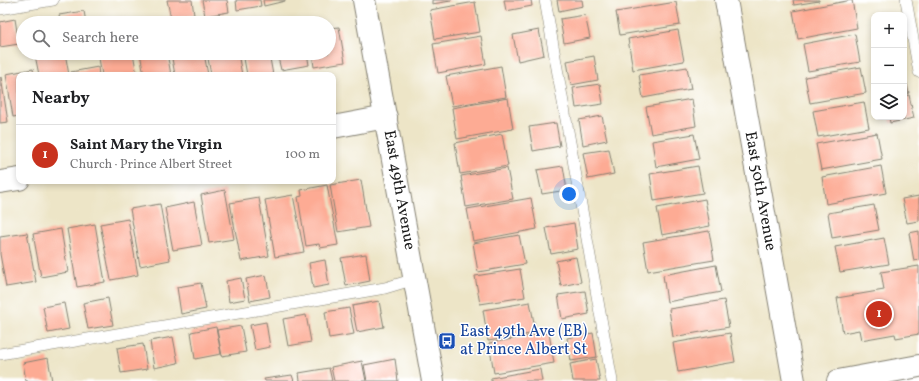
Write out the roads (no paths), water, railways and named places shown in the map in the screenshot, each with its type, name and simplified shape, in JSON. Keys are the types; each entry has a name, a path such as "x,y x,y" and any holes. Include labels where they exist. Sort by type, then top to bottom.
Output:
{"street":[{"name":"East 49th Avenue","path":"364,0 433,381"},
{"name":"East 50th Avenue","path":"726,0 794,381"},
{"path":"336,126 386,117"},
{"path":"0,182 16,179"},
{"path":"838,381 919,366"}],"lane":[{"path":"0,9 53,0"},
{"path":"545,0 612,381"},
{"path":"906,0 919,72"},
{"path":"0,354 384,288 415,279"}],"place":[{"name":"Saint Mary the Virgin","path":"879,314"},
{"name":"East 49th Ave (EB) at Prince Albert St","path":"447,341"}]}
